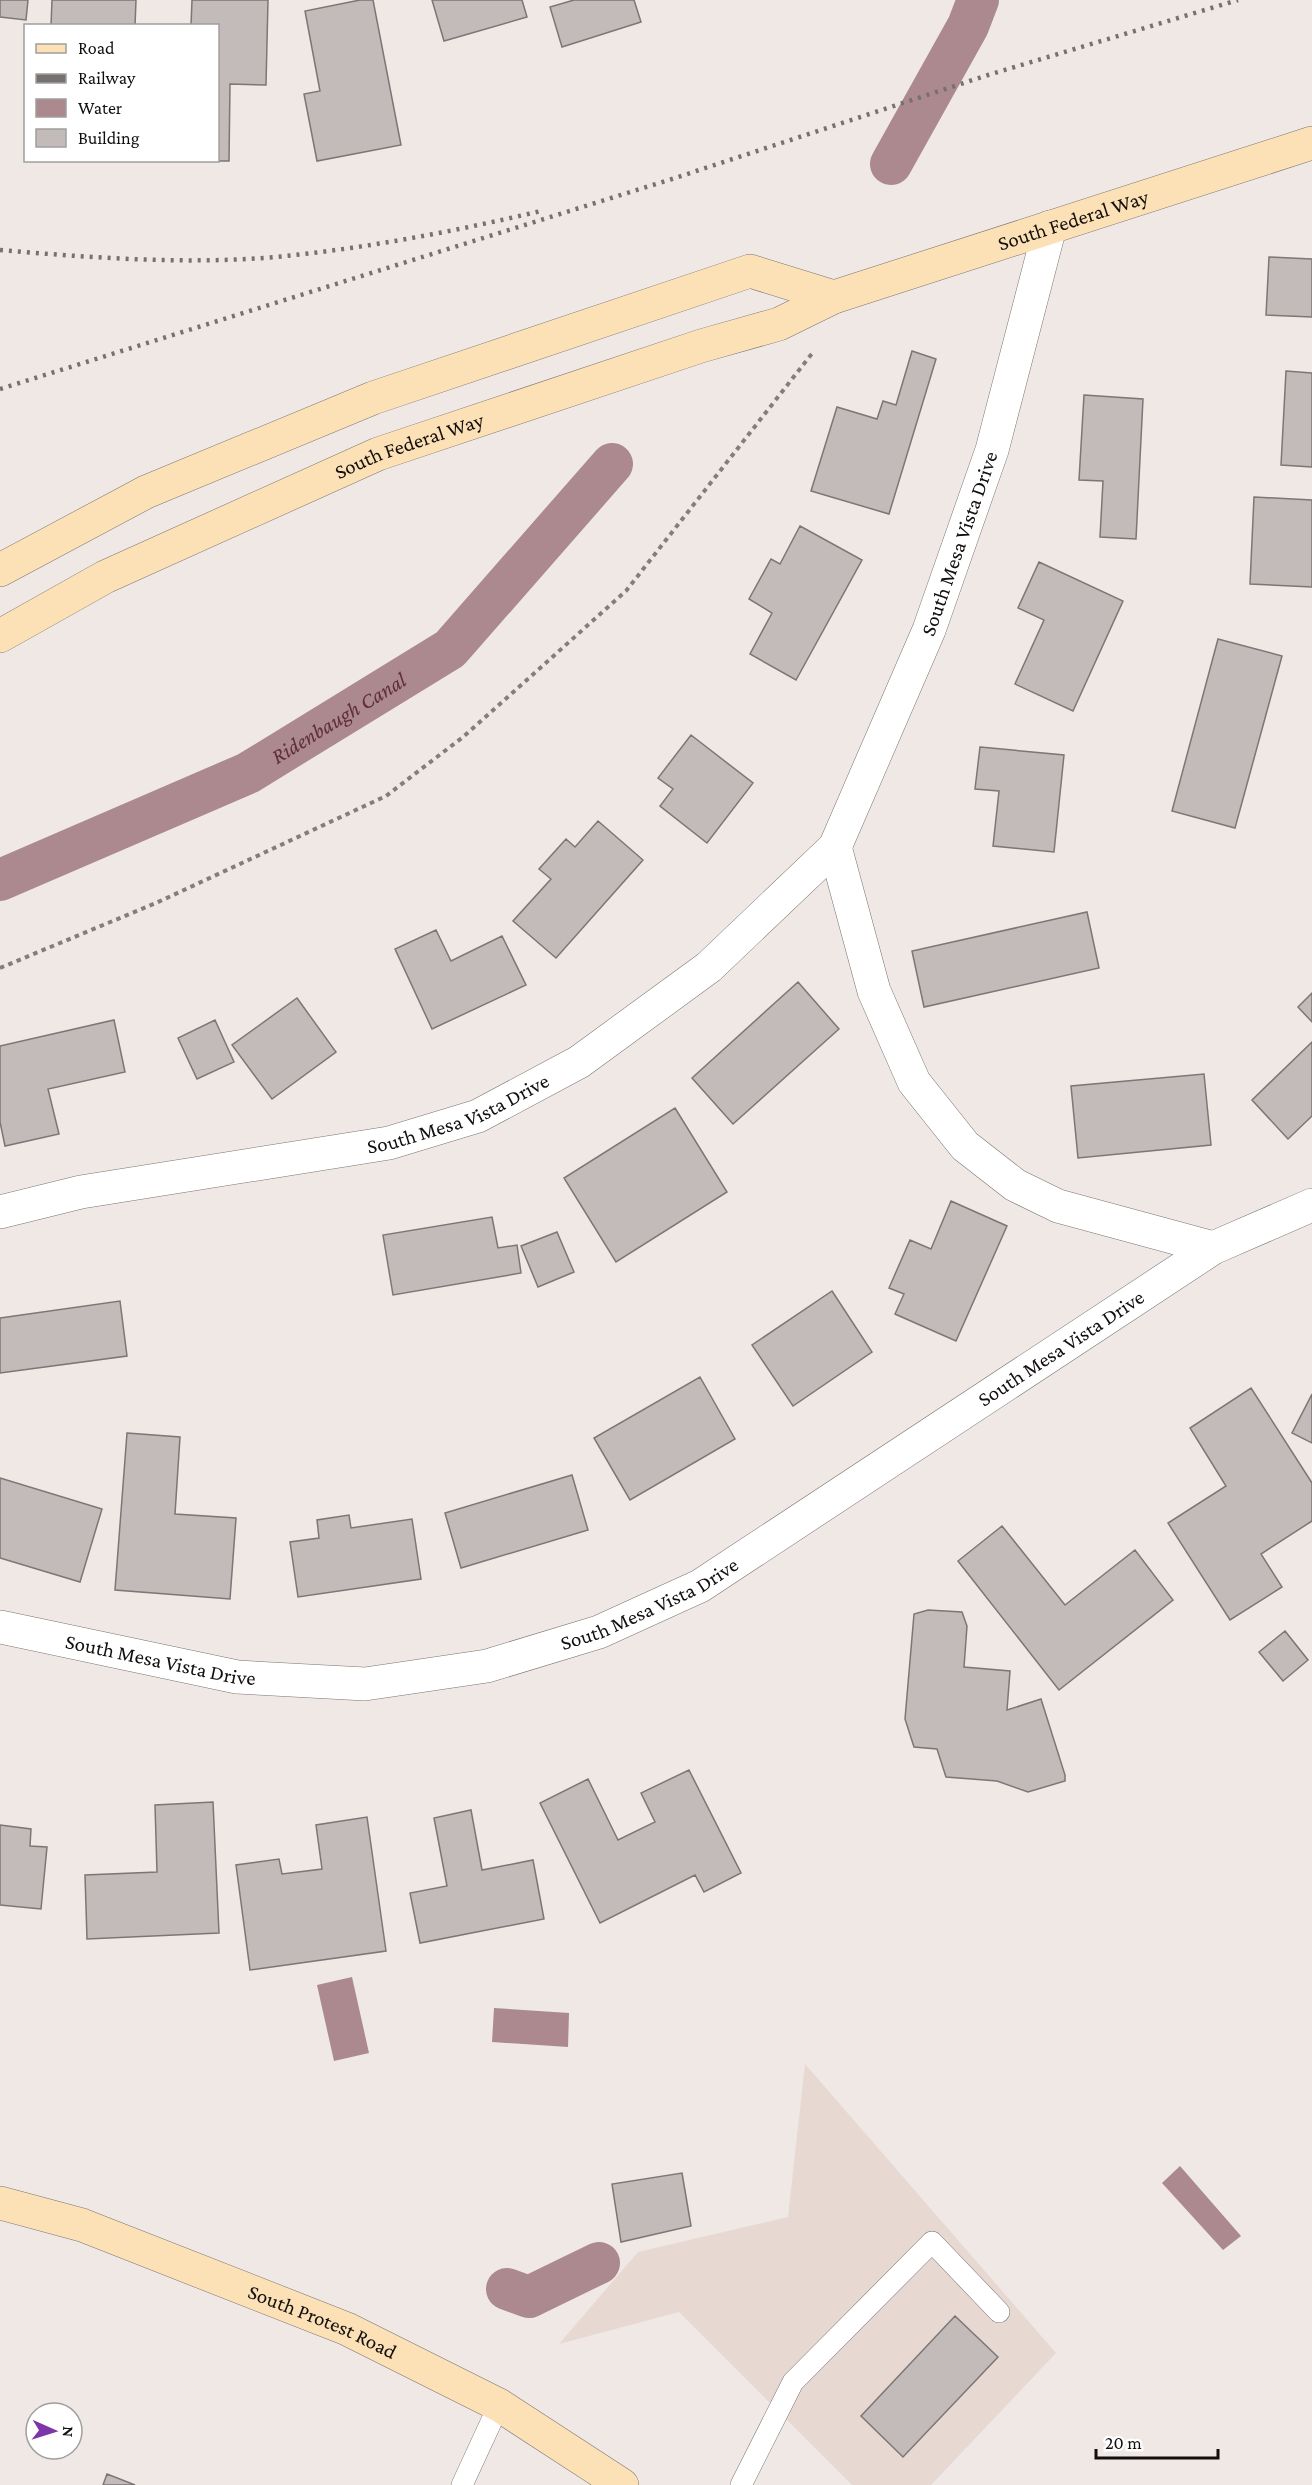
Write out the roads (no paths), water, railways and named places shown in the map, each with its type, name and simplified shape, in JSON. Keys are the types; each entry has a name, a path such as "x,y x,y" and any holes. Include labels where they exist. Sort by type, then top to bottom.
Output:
{"main road":[{"name":"South Federal Way","path":"0,636 105,577 378,454 701,346 779,324 834,297 1312,143"},
{"path":"0,570 146,492 373,398 750,271 834,297"},
{"name":"South Protest Road","path":"0,2203 82,2225 347,2329 499,2405 622,2485"}],"street":[{"name":"South Mesa Vista Drive","path":"0,1212 81,1192 389,1143 478,1116 579,1062 709,967 835,847 928,630 992,450 1050,227"},
{"path":"835,847 874,991 914,1082 964,1146 1015,1185 1058,1206 1213,1248"},
{"name":"South Mesa Vista Drive","path":"0,1627 237,1677 365,1684 487,1666 600,1632 700,1586 1213,1248 1312,1205"}],"lane":[{"path":"741,2485 793,2382 932,2242 999,2312"},
{"path":"462,2485 499,2405"}],"water":[{"path":"352,1977 369,2053 334,2061 317,1985"},
{"path":"494,2008 569,2013 568,2047 492,2042"},
{"path":"1180,2166 1241,2236 1223,2250 1162,2183"}],"waterway":[{"name":"Ridenbaugh Canal","path":"891,164 968,26 978,0"},
{"name":"Ridenbaugh Canal","path":"0,880 248,773 450,649 612,464"},
{"path":"507,2289 529,2297 599,2263"}],"railway":[{"path":"0,389 672,179 988,75 1238,0"},
{"path":"0,250 148,260 259,258 388,242 541,211"}]}
